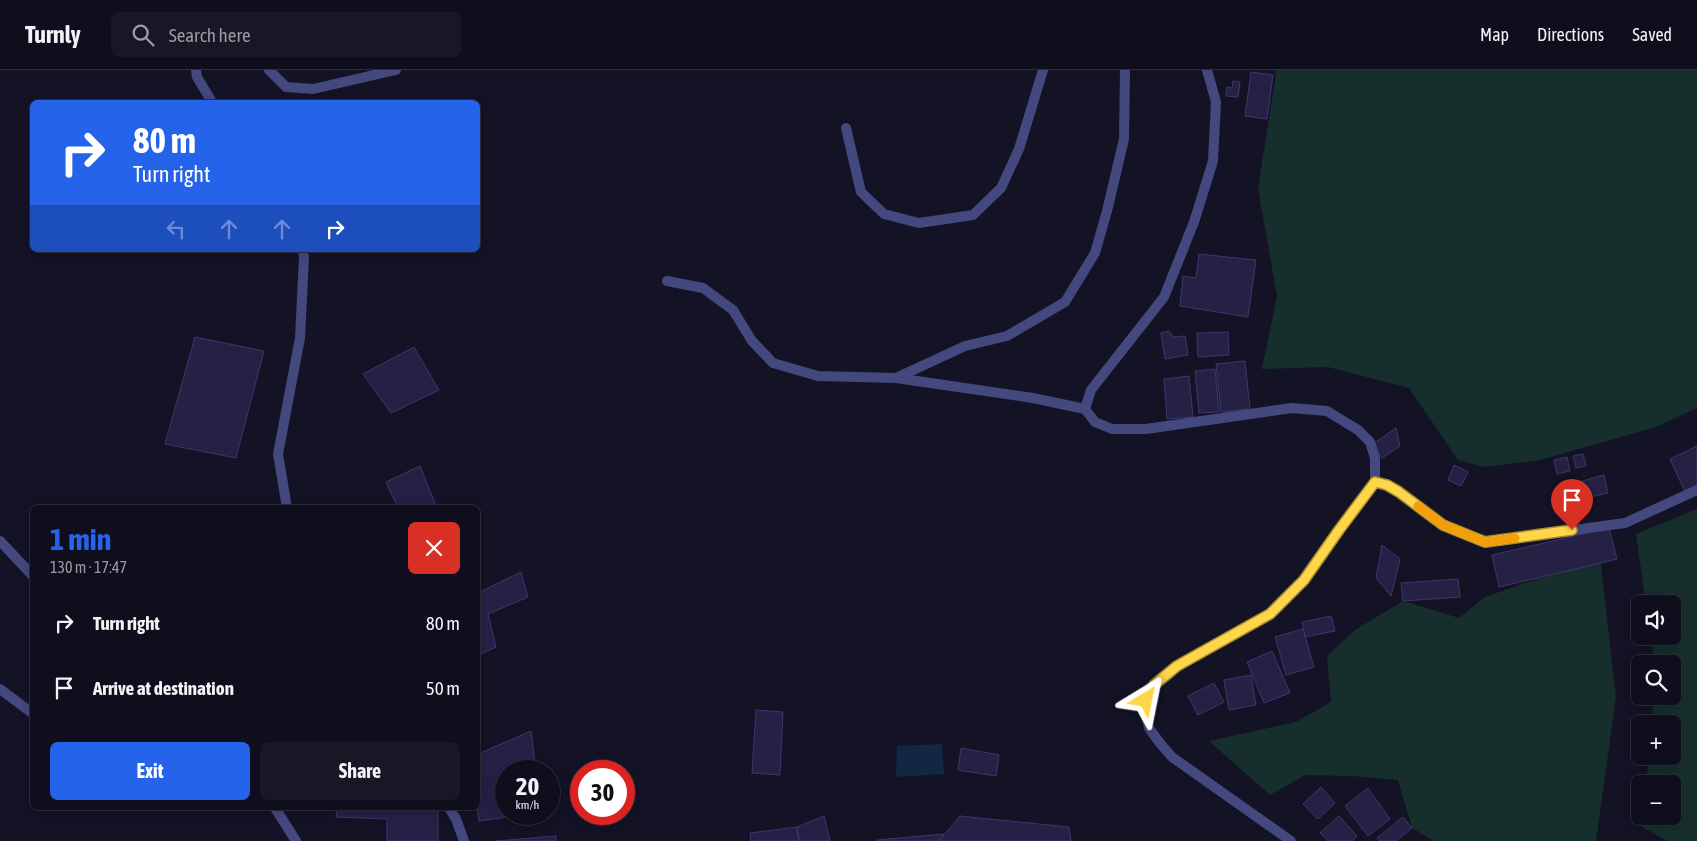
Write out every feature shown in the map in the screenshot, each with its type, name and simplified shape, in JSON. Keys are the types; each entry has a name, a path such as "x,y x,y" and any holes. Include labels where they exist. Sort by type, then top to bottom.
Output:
{"street":[{"path":"196,70 197,77 211,100"},
{"path":"269,70 286,87 313,89 396,70"},
{"path":"846,128 862,192 884,214 919,223 973,215 1001,188 1019,149 1044,70"},
{"path":"896,378 965,346 1007,336 1065,302 1095,253 1107,211 1124,139 1125,70"},
{"path":"1085,409 1091,390 1164,297 1194,222 1213,161 1216,102 1207,70"},
{"path":"286,505 278,454 300,338 304,257 303,252"},
{"path":"667,281 703,288 733,310 752,341 773,363 818,376 896,378 1033,398 1085,409 1096,422 1112,429 1146,429 1292,408 1327,411 1358,430 1370,442 1375,458 1375,482 1304,580 1270,614 1177,666 1154,685 1146,700 1149,728 1158,742 1172,757 1291,841"},
{"path":"1375,482 1387,485 1399,492 1443,525 1485,542 1625,523 1697,490"},
{"path":"0,541 30,573"},
{"path":"0,689 30,712"},
{"path":"276,810 296,841"},
{"path":"450,810 456,819 464,841"}],"green space":[{"path":"1275,70 1697,70 1697,408 1656,427 1540,460 1484,467 1458,460 1409,388 1328,367 1262,369 1277,296 1258,189 1276,74"},
{"path":"1697,509 1697,841 1667,841 1642,827 1642,825 1681,825 1681,775 1647,775 1648,765 1681,765 1681,715 1653,715 1653,705 1681,705 1681,655 1654,655 1652,645 1681,645 1681,595 1645,595 1636,534"},
{"path":"1600,557 1616,697 1596,841 1434,841 1412,828 1398,780 1352,776 1305,775 1270,795 1209,741 1296,722 1331,702 1327,656 1355,630 1403,601 1459,618 1485,597"}],"water":[{"path":"942,744 944,774 896,777 897,746"}],"building":[{"path":"1251,72 1273,75 1267,119 1245,116"},
{"path":"1233,81 1240,82 1238,97 1226,96 1227,87 1232,88"},
{"path":"1199,254 1256,260 1248,317 1180,306 1183,276 1196,278"},
{"path":"1169,331 1173,337 1185,336 1188,355 1165,359 1161,333"},
{"path":"1228,332 1229,355 1198,357 1197,333"},
{"path":"195,337 264,351 236,458 165,444"},
{"path":"414,347 439,390 391,413 363,374"},
{"path":"1245,361 1250,409 1221,412 1216,364"},
{"path":"1215,369 1219,412 1199,413 1195,371"},
{"path":"1189,376 1193,417 1167,419 1164,379"},
{"path":"1396,428 1400,446 1382,458 1373,444"},
{"path":"1697,446 1697,488 1686,494 1670,459"},
{"path":"1583,454 1586,466 1576,468 1573,456"},
{"path":"1567,457 1570,471 1557,474 1554,460"},
{"path":"1454,465 1468,472 1461,486 1448,480"},
{"path":"420,466 436,505 397,505 386,482"},
{"path":"1604,475 1608,493 1586,498 1582,481"},
{"path":"1609,528 1617,559 1499,587 1492,555"},
{"path":"1382,545 1400,559 1391,596 1376,578"},
{"path":"521,572 528,597 488,614 496,647 480,654 480,592"},
{"path":"1458,579 1460,597 1403,601 1401,583"},
{"path":"1331,616 1335,631 1305,637 1302,622"},
{"path":"1303,629 1314,667 1286,675 1275,637"},
{"path":"1272,651 1290,693 1264,703 1247,662"},
{"path":"1251,675 1256,705 1229,710 1224,680"},
{"path":"1214,683 1224,702 1198,715 1188,696"},
{"path":"756,710 783,712 780,775 752,773"},
{"path":"531,731 535,760 495,760 495,819 479,821 477,810 480,810 480,753"},
{"path":"961,748 999,755 996,776 958,770"},
{"path":"1321,787 1335,803 1318,819 1303,804"},
{"path":"1368,788 1390,819 1368,836 1345,806"},
{"path":"337,810 438,810 438,841 387,841 387,819 336,817"},
{"path":"824,816 830,841 799,841 797,827"},
{"path":"960,816 1069,827 1071,841 939,841"},
{"path":"1339,816 1357,836 1352,841 1328,841 1320,833"},
{"path":"1403,817 1412,828 1396,841 1379,841 1377,838"},
{"path":"797,827 799,841 751,841 750,833"},
{"path":"944,834 938,841 877,841 877,840"},
{"path":"556,836 556,841 496,841"}],"slow traffic":[{"path":"1418,506 1443,525 1485,542 1515,538"}],"route":[{"path":"1146,700 1154,685 1177,666 1270,614 1304,580 1375,482 1387,485 1399,492 1443,525 1485,542 1572,530"}]}
